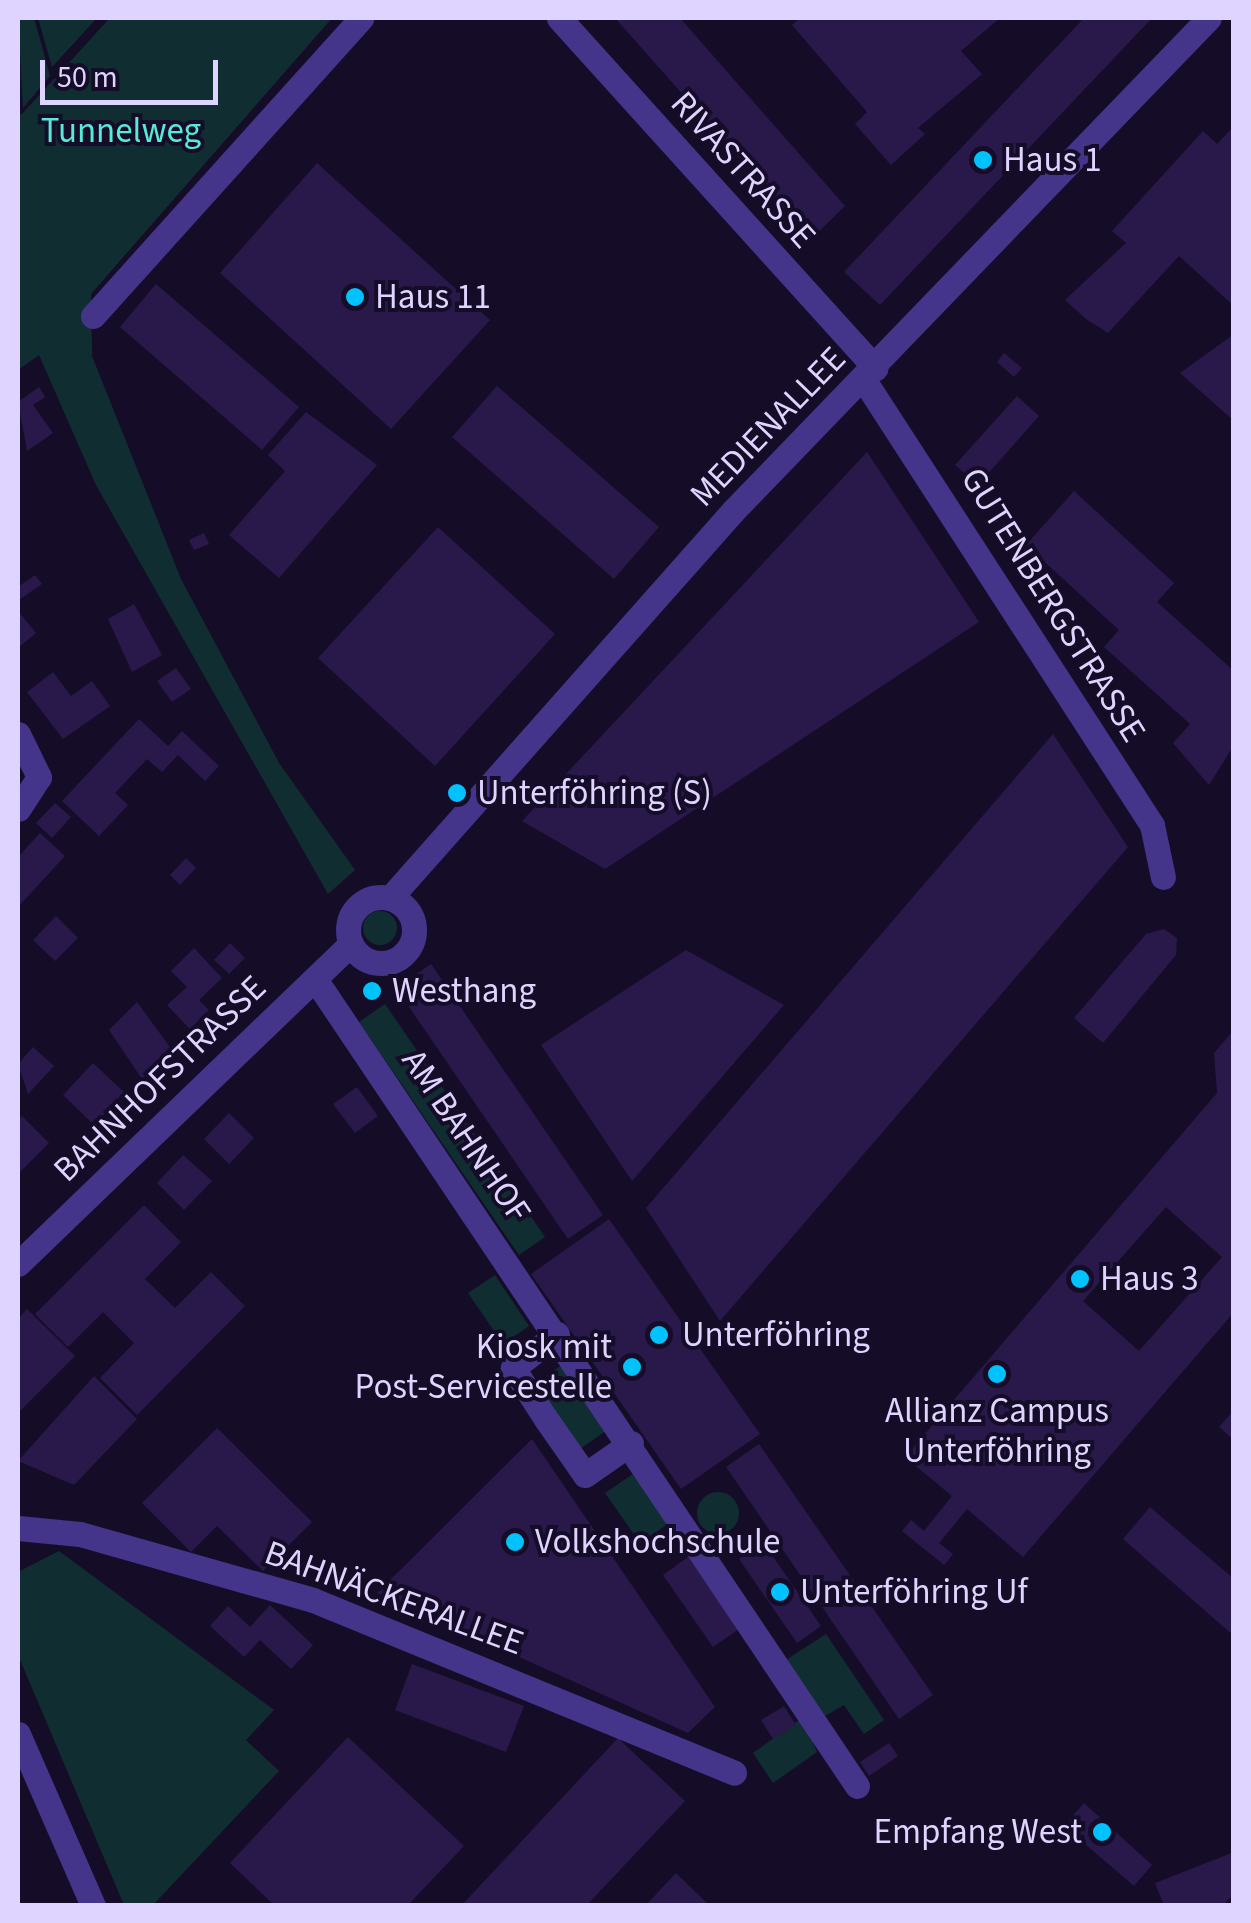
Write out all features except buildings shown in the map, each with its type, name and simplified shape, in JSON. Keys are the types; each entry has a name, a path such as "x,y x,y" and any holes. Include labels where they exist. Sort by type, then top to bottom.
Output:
{"street":[{"path":"93,316 361,18"},
{"name":"RIVASTRASSE","path":"559,18 870,374"},
{"name":"MEDIENALLEE","path":"390,898 732,511 870,374 1209,18"},
{"name":"GUTENBERGSTRASSE","path":"870,374 1152,825 1163,877"},
{"path":"18,734 39,777 18,809"},
{"path":"390,898 413,920 407,952 377,963 351,944 358,906 390,898"},
{"name":"BAHNHOFSTRASSE","path":"18,1264 351,944"},
{"name":"AM BAHNHOF","path":"315,979 632,1444 857,1786"},
{"path":"557,1334 513,1368 562,1443 584,1475 632,1444"},
{"name":"BAHNÄCKERALLEE","path":"18,1528 80,1534 313,1600 734,1773"},
{"path":"18,1734 93,1906"}],"green space":[{"path":"18,18 34,18 50,76 23,108"},
{"path":"38,18 95,18 96,19 52,67"},
{"name":"Tunnelweg","path":"110,18 332,18 91,294 92,356 181,579 279,763 355,870 328,894 96,485 39,355 18,370 18,107 21,115"},
{"path":"380,911 392,916 397,928 392,940 380,945 368,940 363,928 368,916"},
{"path":"385,1004 545,1237 519,1255 359,1022"},
{"path":"495,1275 529,1326 503,1344 468,1293"},
{"path":"563,1364 607,1430 580,1449 535,1384"},
{"path":"633,1474 668,1524 640,1543 605,1493"},
{"path":"718,1492 733,1498 739,1513 733,1528 718,1534 703,1528 697,1513 703,1498"},
{"path":"59,1551 274,1710 246,1740 279,1771 153,1905 124,1905 18,1655 18,1572"},
{"path":"826,1634 884,1720 864,1734 844,1705 825,1716 786,1660"},
{"path":"802,1718 817,1752 773,1783 753,1753"}],"place":[{"name":"Haus 1","path":"983,160"},
{"name":"Haus 11","path":"355,297"},
{"name":"Unterföhring (S)","path":"457,793"},
{"name":"Westhang","path":"372,991"},
{"name":"Haus 3","path":"1080,1279"},
{"name":"Unterföhring","path":"659,1335"},
{"name":"Kiosk mit Post-Servicestelle","path":"632,1367"},
{"name":"Allianz Campus Unterföhring","path":"997,1374"},
{"name":"Volkshochschule","path":"515,1542"},
{"name":"Unterföhring Uf","path":"780,1592"},
{"name":"Empfang West","path":"1102,1832"}]}
